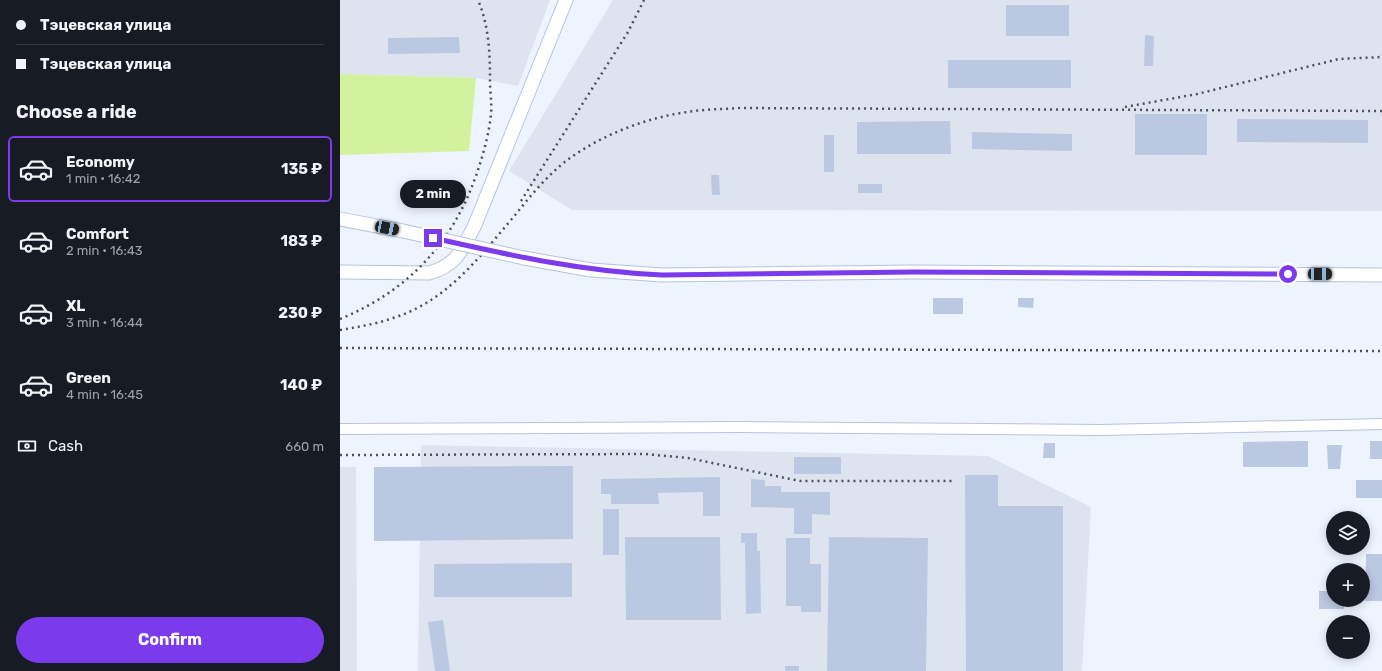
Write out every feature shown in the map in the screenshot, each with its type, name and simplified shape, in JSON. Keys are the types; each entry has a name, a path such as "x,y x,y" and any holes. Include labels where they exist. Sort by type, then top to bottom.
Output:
{"street":[{"path":"340,272 430,273 443,269 457,259 474,228 566,0"},
{"path":"340,220 402,231 524,258 592,270 662,275 921,272 1382,275"},
{"path":"340,429 748,427 1101,430 1382,424"}],"shaded area":[{"path":"340,0 550,0 518,86 476,78 340,74"},
{"path":"613,0 1382,0 1382,211 572,210 509,171"},
{"path":"421,445 988,456 1091,507 1082,671 418,671"},
{"path":"340,467 356,467 357,671 340,671"}],"green space":[{"path":"340,74 476,78 469,151 340,155"}],"building":[{"path":"1006,5 1069,5 1069,36 1006,36"},
{"path":"1145,35 1154,36 1153,66 1144,66"},
{"path":"459,37 460,53 388,54 388,38"},
{"path":"948,60 1071,60 1071,88 948,88"},
{"path":"1135,114 1207,114 1207,155 1135,155"},
{"path":"1237,119 1368,120 1368,143 1237,142"},
{"path":"950,121 951,154 857,154 857,122"},
{"path":"972,132 1072,134 1072,151 972,149"},
{"path":"824,135 834,135 834,172 824,172"},
{"path":"711,175 719,175 720,195 712,195"},
{"path":"858,184 882,184 882,193 858,193"},
{"path":"933,298 963,298 963,314 933,314"},
{"path":"1018,298 1034,298 1033,308 1018,307"},
{"path":"1308,441 1308,467 1243,467 1243,442"},
{"path":"1370,441 1382,441 1382,459 1370,459"},
{"path":"1044,443 1055,443 1055,458 1043,458"},
{"path":"1327,445 1342,445 1340,469 1328,469"},
{"path":"794,457 841,457 841,474 794,474"},
{"path":"573,466 573,539 374,541 374,467"},
{"path":"965,475 998,475 998,506 1063,506 1063,671 966,671"},
{"path":"720,477 720,516 703,516 703,492 658,493 659,504 611,504 611,494 601,494 601,479"},
{"path":"751,479 765,480 765,486 781,486 781,492 830,492 830,515 812,514 812,534 794,534 794,508 751,507"},
{"path":"1356,480 1382,480 1382,498 1356,498"},
{"path":"603,509 619,509 619,555 603,555"},
{"path":"741,533 757,533 757,551 760,551 761,613 746,614 745,543 741,543"},
{"path":"625,537 720,537 721,620 626,620"},
{"path":"829,537 928,538 926,671 827,671"},
{"path":"786,538 810,538 810,564 821,564 821,612 801,612 801,606 786,606"},
{"path":"1382,554 1382,601 1370,601 1370,563 1366,563 1366,555"},
{"path":"572,563 572,597 434,597 434,564"},
{"path":"1319,591 1326,591 1326,607 1344,607 1344,609 1319,609"},
{"path":"443,620 450,671 435,671 428,622"},
{"path":"785,666 799,666 799,671 785,671"}],"railway":[{"path":"340,319 364,308 387,294 407,279 425,262 441,243 467,198 484,152 491,110 490,60 487,30 478,0"},
{"path":"521,201 628,32 644,0"},
{"path":"1125,107 1197,94 1339,59 1382,57"},
{"path":"340,330 387,320 413,310 430,300 462,275 490,245 527,200 552,173 566,161 595,142 627,128 678,113 740,108 1382,111"},
{"path":"340,348 1382,351"},
{"path":"340,455 645,454 688,458 800,481 954,481"}],"route":[{"path":"433,238 524,258 592,270 662,275 913,272 1288,274"}]}
